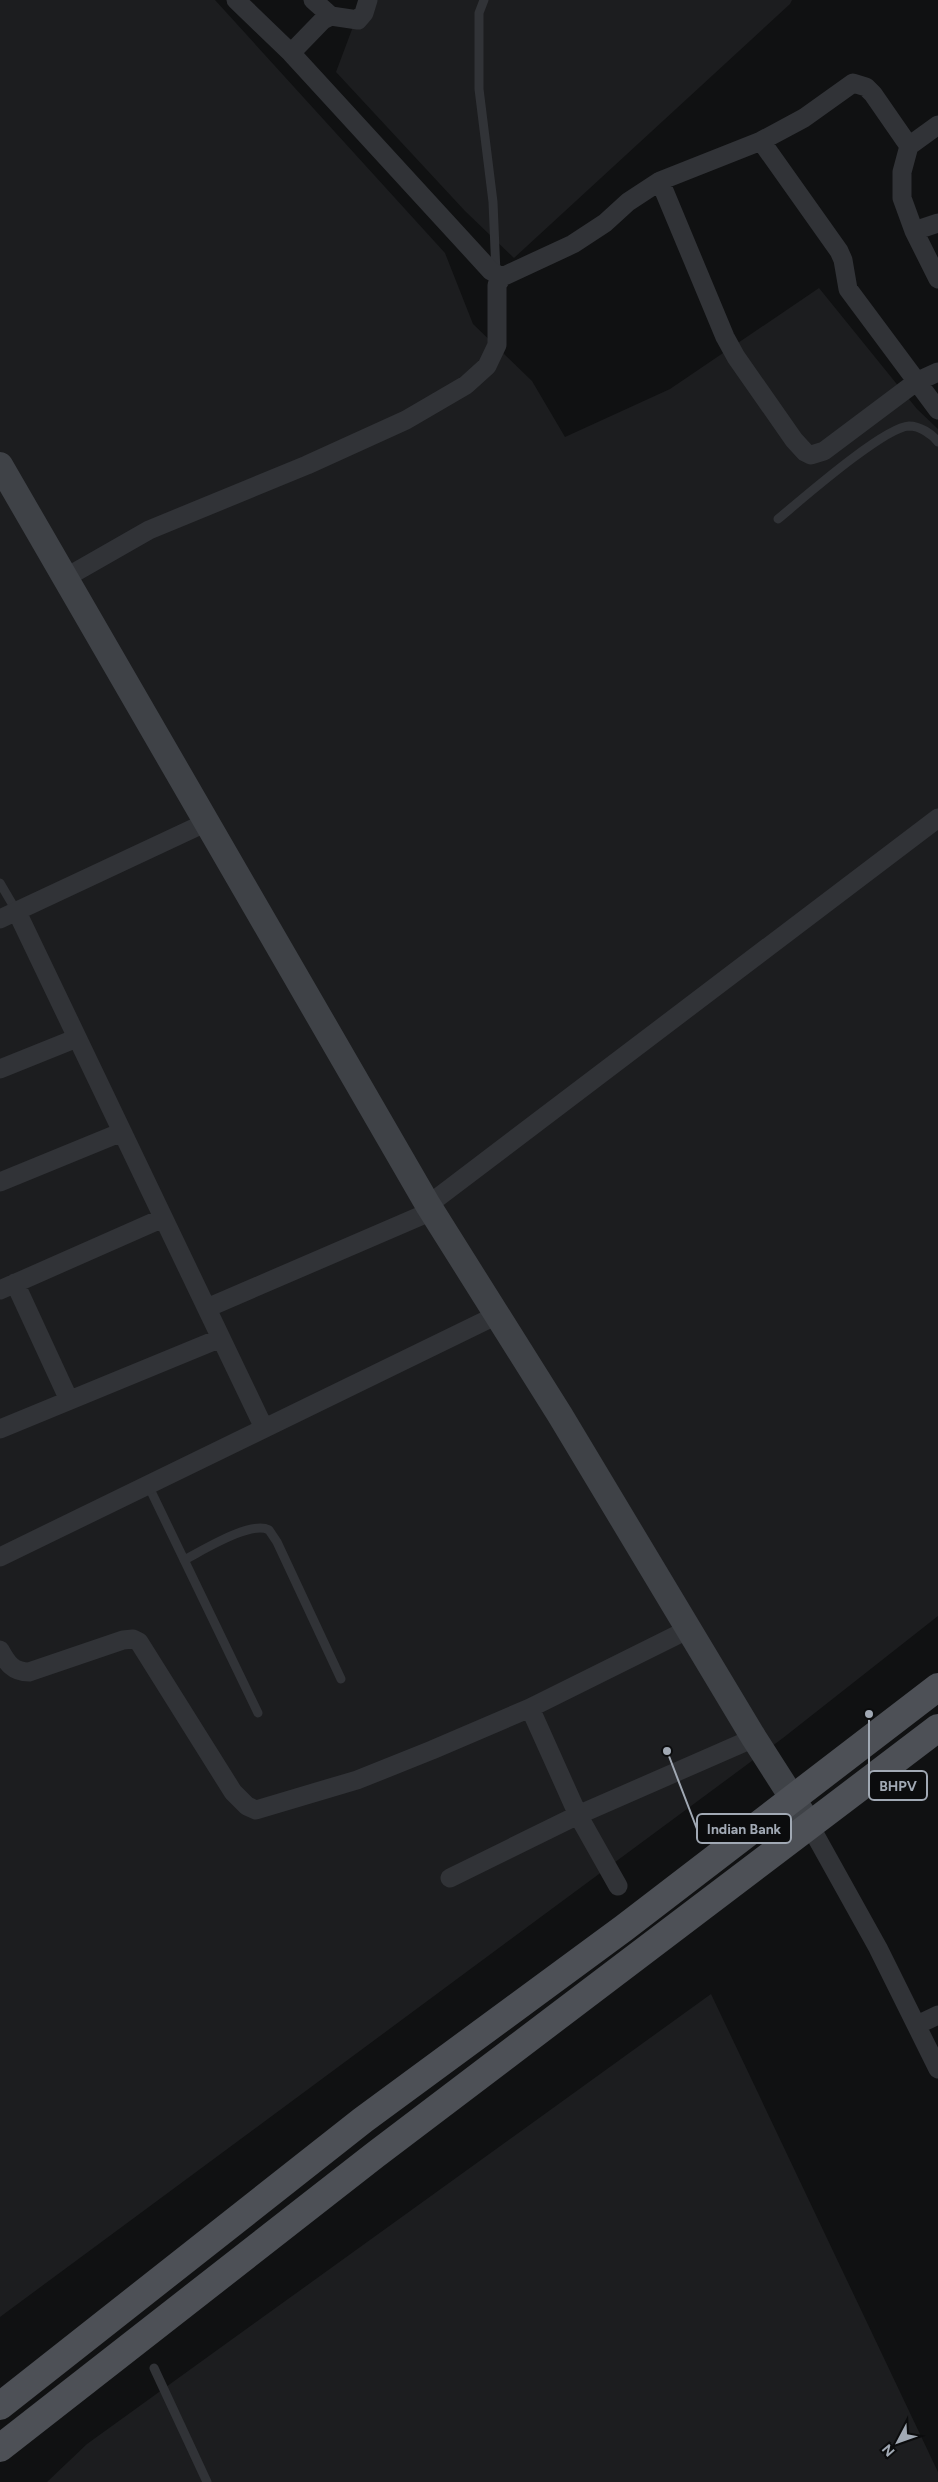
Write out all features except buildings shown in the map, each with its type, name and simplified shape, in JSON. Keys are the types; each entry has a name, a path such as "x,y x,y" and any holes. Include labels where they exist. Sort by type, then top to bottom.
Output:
{"main road":[{"path":"0,2406 363,2120 624,1928 938,1687"},
{"path":"0,2448 383,2149 938,1728"}],"street":[{"path":"236,0 291,53 484,264 499,276"},
{"path":"313,0 331,16 358,20 364,13 368,0"},
{"path":"291,53 323,20 331,16"},
{"path":"499,276 573,244 605,224 628,202 660,181 761,141 804,118 846,86 859,84 873,94 909,146"},
{"path":"938,125 909,146 902,172 902,198 914,231 938,279"},
{"path":"761,141 830,237 843,260 848,289 938,410"},
{"path":"660,181 725,337 736,357 794,440 805,452 811,455 824,451 916,382 938,372"},
{"path":"914,231 938,222"},
{"path":"65,578 149,530 307,465 397,424 466,385 488,366 497,345 497,285 499,276"},
{"path":"0,466 430,1208 560,1415 754,1738 828,1854 938,2068"},
{"path":"207,1308 430,1208 938,818"},
{"path":"207,822 8,916 77,1038 264,1428"},
{"path":"0,1070 77,1038"},
{"path":"0,1182 122,1132"},
{"path":"69,1400 7,1286 164,1218"},
{"path":"0,1557 497,1314"},
{"path":"0,1429 221,1338"},
{"path":"0,1650 10,1666 18,1671 29,1672 123,1640 133,1639 139,1642 233,1792 247,1806 256,1810 265,1809 358,1780 530,1708 688,1629"},
{"path":"530,1708 578,1815 618,1886"},
{"path":"450,1878 578,1815 754,1738"},
{"path":"917,2025 938,2015"}],"lane":[{"path":"484,0 479,13 479,89 493,202 499,276"},
{"path":"778,519 893,430 910,426 926,430 938,442"},
{"path":"0,883 8,916"},
{"path":"148,1485 258,1713"},
{"path":"184,1560 241,1532 256,1527 268,1530 277,1542 341,1679"},
{"path":"154,2368 207,2482"}],"shaded area":[{"path":"0,0 215,0 445,253 473,324 532,381 565,437 670,389 819,288 917,409 938,429 938,1616 783,1738 0,2317"},
{"path":"363,0 792,0 790,4 514,258 465,211 336,72"},
{"path":"711,1994 938,2472 938,2482 47,2482 87,2444"}],"place":[{"name":"BHPV","path":"869,1714"},
{"name":"Indian Bank","path":"667,1751"}]}
